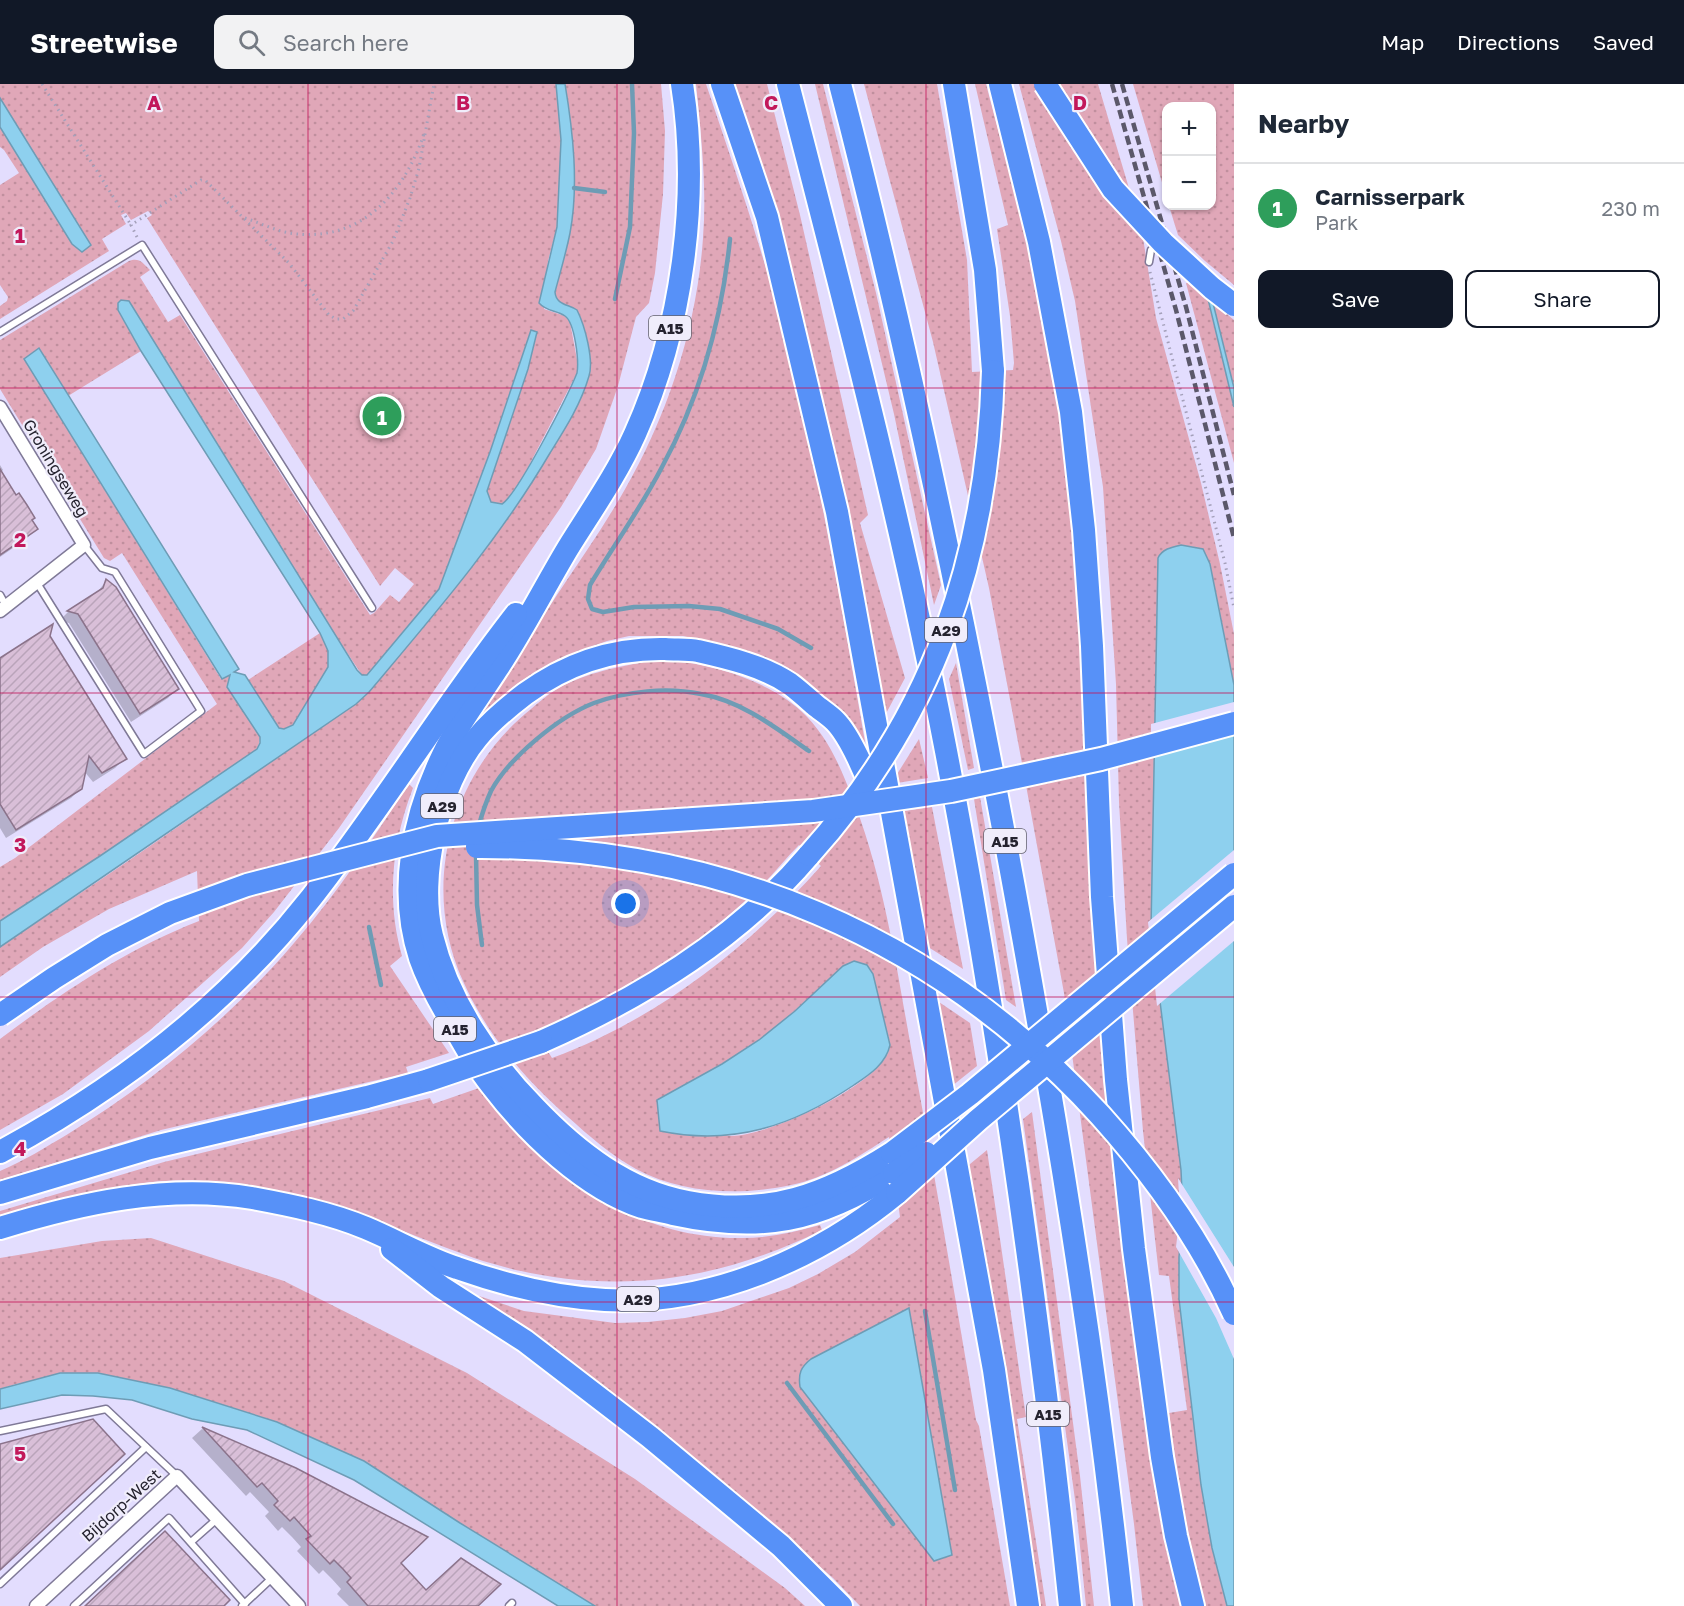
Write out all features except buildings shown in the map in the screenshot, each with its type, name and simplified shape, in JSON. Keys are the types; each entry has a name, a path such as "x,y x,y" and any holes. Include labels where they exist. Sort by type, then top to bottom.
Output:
{"highway":[{"name":"A15","path":"682,84 689,155 687,229 676,302 657,375 635,435 500,666 454,736 436,771 419,816 410,872 411,916 419,955 432,989 474,1063 535,1135 574,1168 605,1190 641,1207 718,1222 746,1224 774,1222 833,1206 894,1173 978,1120 1234,906"},
{"name":"A15","path":"722,84 767,217 837,512 994,1370 1028,1606"},
{"name":"A15","path":"788,84 849,320 906,564 946,750 986,980 1024,1222 1070,1606"},
{"name":"A15","path":"840,84 890,283 969,650 1034,995 1095,1375 1122,1606"},
{"name":"A29","path":"0,1193 174,1141 375,1095 429,1080 541,1042 613,1009 686,964 757,907 809,855 857,798 878,768 918,695 947,628 964,575 982,493 989,442 993,371 985,270 954,84"},
{"path":"1000,84 1039,242 1071,412 1084,530 1101,876 1116,1080 1134,1249 1162,1457 1176,1536 1192,1606"},
{"path":"1045,84 1113,189 1172,251 1234,306"},
{"name":"A15","path":"0,1152 36,1133 102,1092 208,1009 251,967 310,898 402,773 478,663 567,549"},
{"name":"A29","path":"894,1173 847,1180 818,1193 788,1202 745,1207 698,1204 654,1193 614,1174 584,1153 558,1131 511,1082 477,1034 449,984 431,932 427,900 437,816 454,776 475,740 507,708 538,684 576,664 636,649 693,650 741,661 789,683 837,722 865,772 881,816 893,860 903,914 919,957"},
{"name":"A29","path":"0,1015 107,945 170,914 247,885 437,836 813,811 951,791 1101,759 1234,723"},
{"path":"355,858 471,847 528,847 585,851 641,860 746,886 798,904 857,931 902,955 982,1007 1052,1065 1114,1131 1167,1198 1210,1267 1234,1314"},
{"name":"A29","path":"0,1228 47,1214 139,1196 188,1194 252,1198 306,1209 366,1228 455,1268 515,1286 582,1298 629,1300 681,1294 721,1286 780,1266 827,1243 870,1215 894,1173 956,1107 1234,874"},
{"name":"A29","path":"366,1228 441,1287 525,1341 650,1437 781,1546 841,1606"}],"street":[{"name":"Groningseweg","path":"0,407 84,545"},
{"path":"2,604 37,583 84,545"},
{"name":"Bijdorp-West","path":"36,1606 177,1476 299,1606"}],"lane":[{"path":"1149,262 1152,248 1168,242"},
{"path":"0,332 142,245 372,608"},
{"path":"37,583 144,754 201,711 114,572 102,568 84,545"},
{"path":"0,1431 106,1409 177,1476"},
{"path":"0,1584 146,1447"},
{"path":"74,1606 169,1518 243,1605 272,1577"},
{"path":"190,1542 217,1518"}],"path":[{"path":"42,84 142,245"},
{"path":"130,225 202,180 208,182 299,274 329,315 340,319 346,318 353,311 376,274 399,228 416,182 430,117 434,84"},
{"path":"244,217 273,228 301,234 340,230 360,221 372,214 396,189 418,150 430,117"},
{"path":"1149,262 1154,291 1225,563 1234,608"}],"shaded area":[{"path":"0,84 556,84 561,140 558,212 557,227 548,261 544,309 565,316 570,322 578,365 577,373 524,475 507,501 502,504 491,502 487,491 528,369 537,333 531,330 490,452 439,589 367,675 362,675 118,311 141,351 68,396 39,348 25,360 221,679 230,675 260,737 258,749 0,921 0,867 15,858 217,704 122,553 110,561 104,558 0,389 0,340 129,261 141,261 150,270 140,277 168,322 180,315 370,615 390,595 399,602 414,584 395,568 380,586 147,218 152,215 148,211 131,220 126,213 121,215 126,224 102,239 109,251 0,319 0,306 7,301 8,297 0,285 0,185 19,173 0,147 0,127 72,244 91,245 0,98"},
{"path":"565,84 661,84 665,131 663,194 655,273 649,303 636,317 618,386 596,449 561,507 339,828 274,912 242,948 149,1031 63,1094 0,1130 0,1039 95,973 172,932 199,921 197,871 109,909 43,947 0,977 0,947 176,829 279,755 337,717 369,692 487,547 530,485 572,416 589,376 590,352 577,310 560,302 555,292 570,233 574,196 572,140"},
{"path":"696,84 706,84 750,218 780,320 801,405 822,507 869,765 771,663 739,650 683,636 629,636 607,641 558,659 521,681 502,696 461,742 616,505 640,462 667,401 687,337 700,271 704,180"},
{"path":"728,84 767,84 800,215 868,515 860,523 905,678 882,721"},
{"path":"815,84 823,84 876,293 941,585 934,605 894,414"},
{"path":"864,84 937,84 967,260 972,372 1013,370 1014,363 1010,316 997,229 1008,225 975,84 986,84 1029,248 1053,372 1072,514 1089,772 1183,1606 1143,1606 1064,993 1021,758 989,588 933,342"},
{"path":"1019,84 1098,84 1142,232 1156,318 1201,483 1234,634 1234,685 1210,564 1203,549 1179,546 1163,554 1158,559 1151,929 1181,1170 1183,1213 1179,1257 1179,1299 1201,1485 1212,1548 1227,1606 1205,1606 1189,1534 1172,1437 1169,1413 1187,1410 1169,1276 1159,1275 1143,1131 1127,939 1119,802 1116,684 1103,487 1075,301"},
{"path":"1133,84 1234,84 1234,285 1178,235 1170,210 1216,210 1216,102 1162,102 1162,182"},
{"path":"1186,283 1189,283 1234,320 1234,463"},
{"path":"320,633 328,651 328,667 293,725 284,729 279,728 248,680"},
{"path":"644,662 681,662 712,667 745,678 776,693 810,720 836,759 846,781 872,856 888,921 1010,1606 860,1606 833,1578 739,1497 478,1299 479,1296 524,1311 615,1323 685,1318 722,1311 789,1288 818,1274 855,1252 900,1217 889,1137 830,1172 804,1182 752,1191 692,1188 673,1184 636,1169 584,1131 536,1087 508,1055 483,1020 463,981 450,945 444,908 444,870 451,834 463,799 480,766 503,735 551,693 586,676","holes":["799,845 821,866 793,896 731,953 664,1002 628,1023 552,1058 535,1031 566,1019 625,989 681,953 708,933 758,889","867,965 873,974 890,1046 883,1061 868,1076 847,1091 796,1118 770,1128 731,1136 657,1100 760,1039 843,966"]},
{"path":"956,663 974,768 968,770 949,679"},
{"path":"919,739 928,778 897,783 894,779"},
{"path":"409,784 413,788 400,829 393,892 394,914 402,956 390,966 449,1053 406,1067 408,1073 161,1130 0,1180 0,1171 68,1134 159,1071 188,1048 243,997 294,943 325,905"},
{"path":"980,797 1016,1007 1006,1000 974,799"},
{"path":"932,807 963,969 925,945 898,812"},
{"path":"936,1000 970,1023 977,1066 952,1086"},
{"path":"479,1088 503,1119 561,1173 594,1195 629,1214 665,1227 703,1236 762,1237 820,1225 822,1230 780,1249 737,1264 694,1274 651,1280 607,1281 564,1278 519,1271 474,1258 344,1210 245,1186 218,1182 178,1180 126,1186 0,1220 0,1211 164,1162 430,1098 433,1104"},
{"path":"1032,1112 1080,1476 1094,1606 1086,1606 1076,1507 1023,1119"},
{"path":"987,1150 1026,1417 1017,1419 1046,1606 1037,1606 964,1169"},
{"path":"151,1238 284,1281 467,1373 635,1479 785,1588 805,1606 595,1606 364,1461 277,1422 170,1388 98,1373 16,1384 0,1389 0,1258 102,1241"}],"water":[{"path":"556,84 565,84 572,140 574,196 570,233 555,292 560,302 577,310 588,343 590,369 586,386 572,416 530,485 464,577 369,692 356,704 0,947 0,921 257,749 260,743 260,737 227,687 230,675 222,679 24,359 39,348 239,669 234,672 245,675 279,728 284,729 293,725 328,667 328,651 320,633 141,351 118,310 118,303 121,300 129,301 357,670 362,675 367,675 439,589 490,452 531,330 537,332 528,369 487,491 491,502 502,504 519,482 554,421 577,373 576,343 568,320 565,316 539,303 557,227 561,140"},
{"path":"0,98 91,245 82,252 72,244 0,127"},
{"path":"1208,299 1213,303 1234,388 1234,407"},
{"path":"1181,545 1203,549 1210,564 1234,685 1234,1606 1227,1606 1212,1548 1201,1485 1179,1299 1179,1257 1183,1213 1181,1170 1151,929 1158,558 1165,550"},
{"path":"854,961 867,965 873,974 890,1045 885,1058 871,1073 808,1112 762,1129 713,1136 660,1131 657,1100 722,1064 759,1040 795,1011 843,966"},
{"path":"909,1308 952,1555 934,1561 800,1387 799,1382 801,1371 811,1359"},
{"path":"60,1373 98,1373 170,1388 277,1422 364,1461 595,1606 558,1606 354,1480 247,1430 192,1419 132,1400 93,1396 62,1395 0,1409 0,1389"}],"pier":[{"path":"1234,702 1234,733 1151,756 1151,724"},
{"path":"1234,850 1234,941 1157,1006 1148,922"},
{"path":"1178,1178 1234,1267 1234,1359 1216,1318 1176,1247 1180,1213"}],"waterway":[{"path":"615,299 630,227 634,133 632,84"},
{"path":"574,188 605,192"},
{"path":"730,239 715,327 688,413 654,482 590,585 588,599 592,609 603,612 634,607 689,606 720,609 778,629 811,648"},
{"path":"479,825 491,791 499,778 522,752 550,728 580,709 620,696 647,691 675,691 716,698 758,716 809,751"},
{"path":"476,854 477,905 482,945"},
{"path":"369,927 381,985"},
{"path":"925,1311 955,1490"},
{"path":"787,1383 893,1524"}],"railway":[{"path":"1112,84 1176,310 1234,538"},
{"path":"1122,84 1186,307 1234,495"}],"place":[{"name":"Carnisserpark","path":"382,416"}]}
